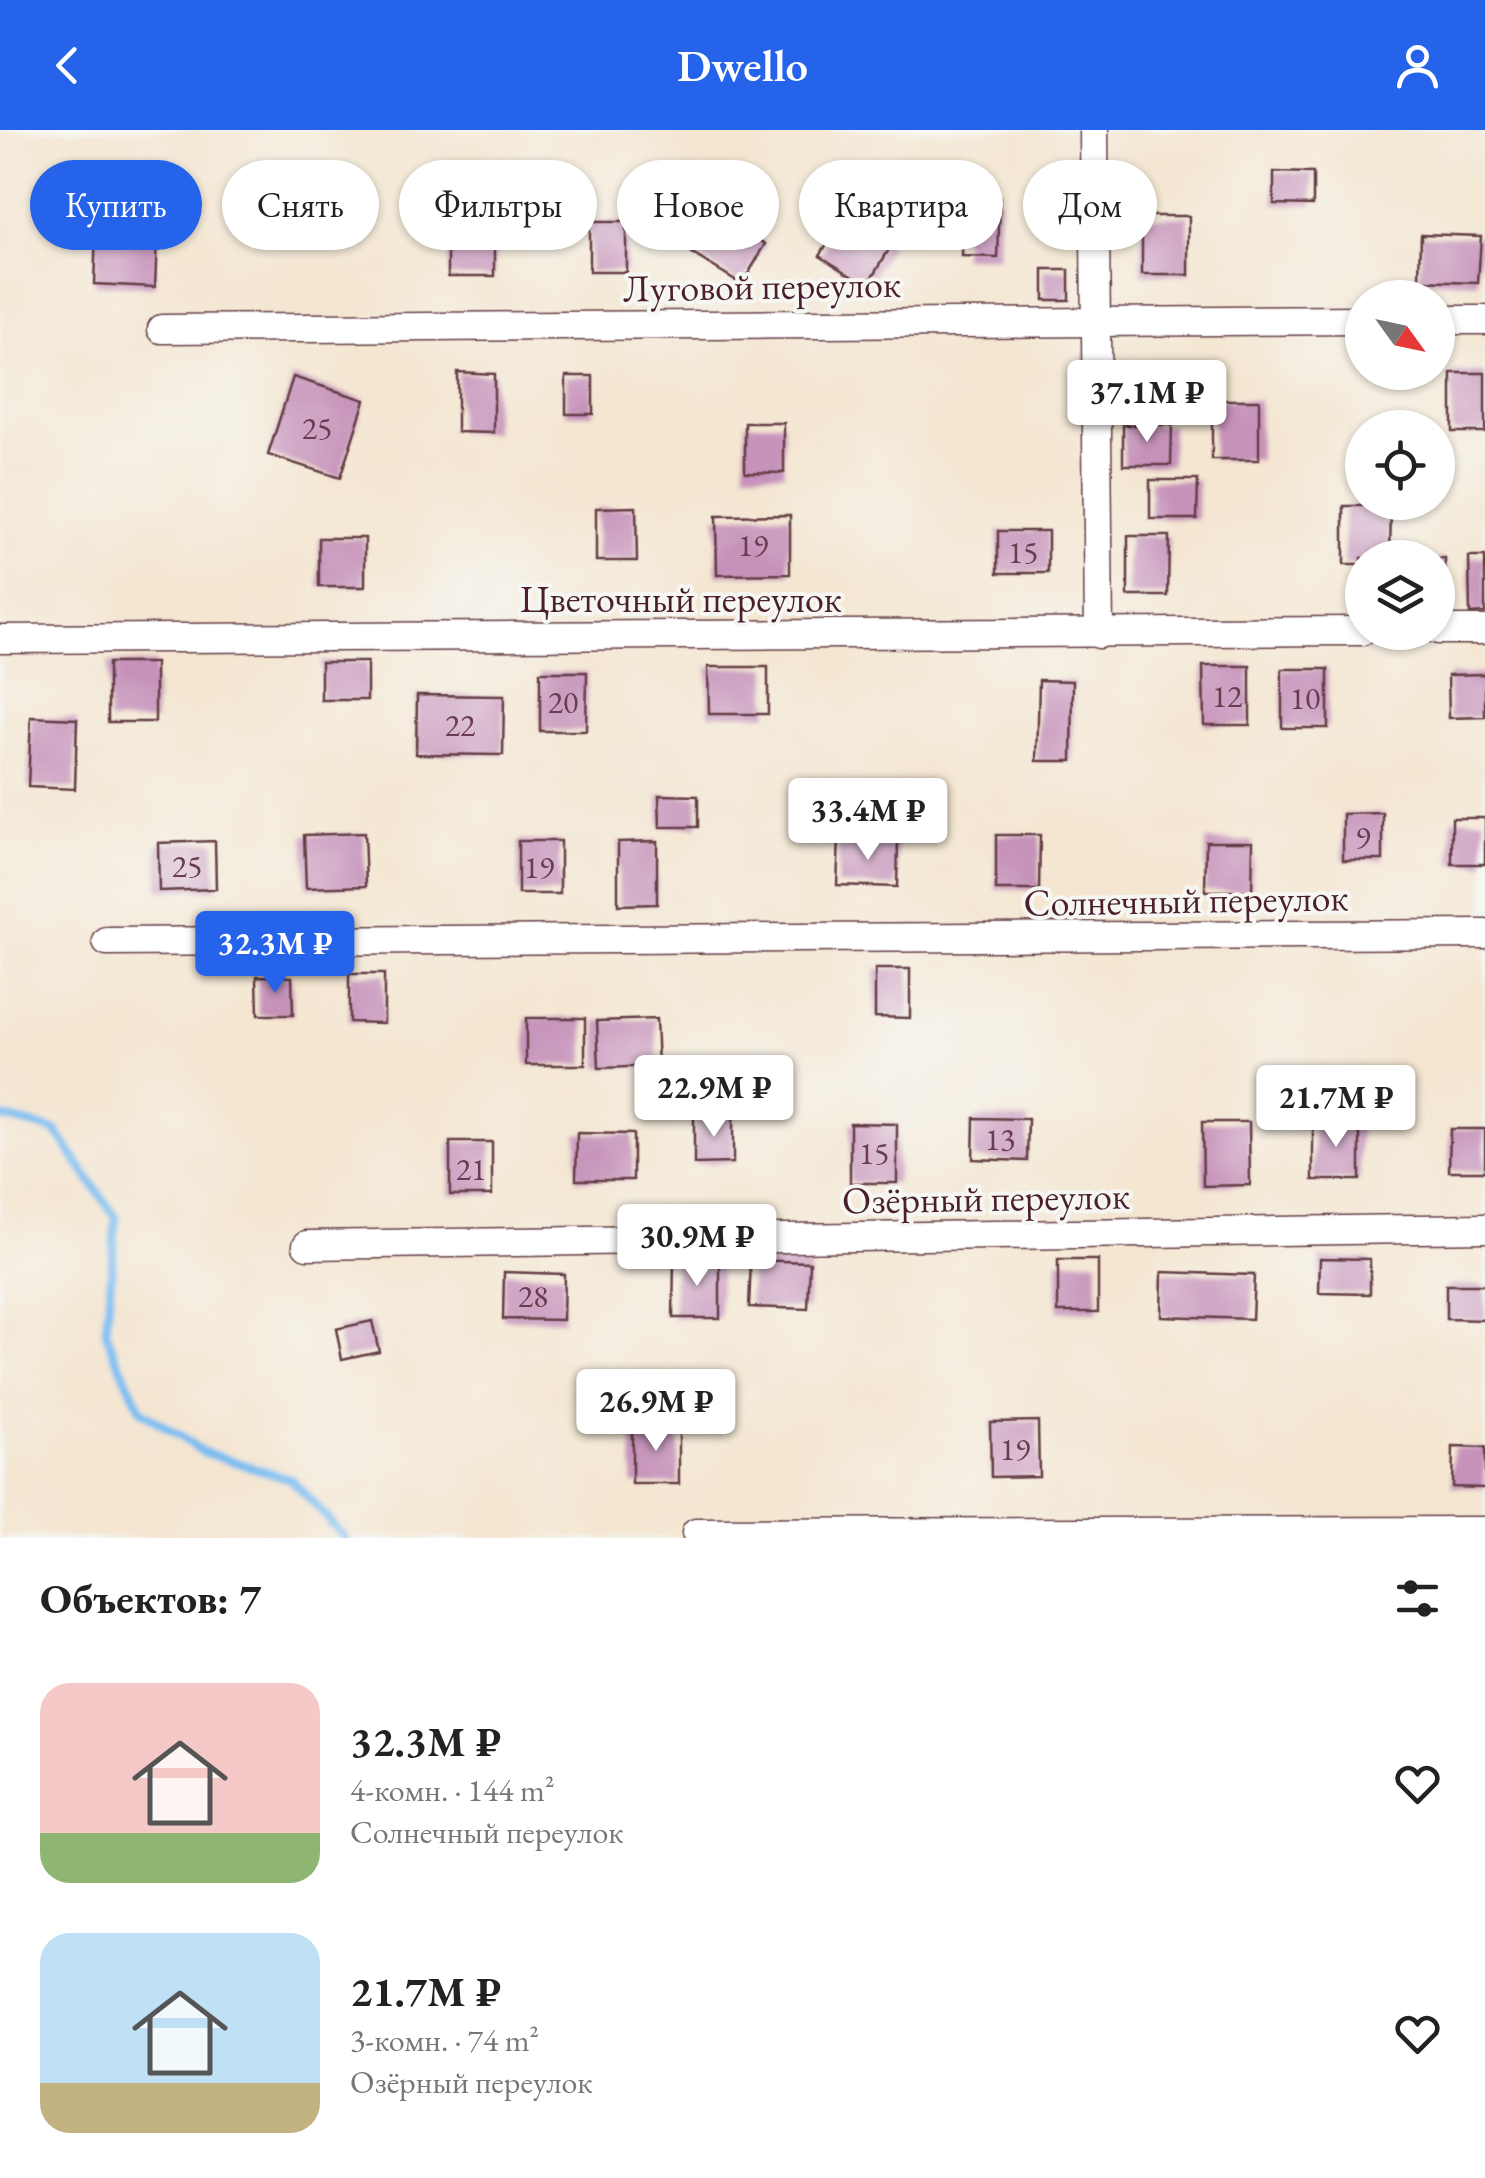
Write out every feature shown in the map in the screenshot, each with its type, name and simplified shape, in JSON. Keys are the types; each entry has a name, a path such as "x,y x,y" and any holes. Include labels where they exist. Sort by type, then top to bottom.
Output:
{"street":[{"path":"1094,130 1099,634"},
{"name":"Луговой переулок","path":"162,328 1345,320"},
{"path":"1455,320 1485,320"},
{"path":"1455,630 1485,630"},
{"name":"Цветочный переулок","path":"0,639 1345,631"},
{"name":"Солнечный переулок","path":"107,942 1485,934"},
{"name":"Озёрный переулок","path":"308,1245 1485,1228"},
{"path":"696,1533 1485,1532"}],"building":[{"path":"1274,172 1313,173 1313,205 1274,204"},
{"path":"1157,216 1189,216 1189,275 1142,275 1142,250 1157,250"},
{"path":"597,222 617,222 617,250 626,250 626,272 589,272 589,250 597,250"},
{"path":"1421,234 1481,236 1478,283 1420,280"},
{"path":"95,250 156,250 155,287 94,284"},
{"path":"448,250 495,250 495,276 448,276"},
{"path":"693,250 762,250 742,284 691,253"},
{"path":"823,250 889,250 868,285 820,255"},
{"path":"962,250 998,250 998,258 962,257"},
{"path":"1044,270 1069,270 1069,300 1044,300"},
{"path":"457,372 494,374 494,433 457,432"},
{"path":"1455,373 1485,373 1485,432 1455,432"},
{"path":"566,376 593,376 593,414 566,414"},
{"path":"293,377 365,400 340,478 268,455"},
{"path":"1212,400 1259,400 1259,460 1212,460"},
{"path":"745,423 784,423 784,473 745,472"},
{"path":"1123,425 1172,425 1171,465 1123,465"},
{"path":"1150,480 1198,480 1197,519 1150,519"},
{"path":"1344,506 1345,520 1391,520 1390,540 1345,540 1344,565"},
{"path":"636,507 637,561 596,561 596,508"},
{"path":"790,515 790,574 717,575 716,516"},
{"path":"998,531 1048,531 1048,573 998,573"},
{"path":"1128,536 1169,536 1168,596 1128,596"},
{"path":"319,538 365,538 365,587 319,587"},
{"path":"1469,557 1485,557 1485,613 1470,614"},
{"path":"321,662 367,662 367,700 321,700"},
{"path":"108,663 155,663 155,722 108,722"},
{"path":"1203,666 1250,666 1250,725 1204,725"},
{"path":"708,667 768,667 768,714 709,714"},
{"path":"1282,669 1328,669 1328,728 1282,728"},
{"path":"540,672 587,672 586,731 540,731"},
{"path":"1485,674 1485,717 1449,718 1448,675"},
{"path":"1039,680 1073,681 1072,761 1037,761"},
{"path":"417,695 504,696 503,755 416,754"},
{"path":"31,717 77,719 75,789 28,787"},
{"path":"659,795 698,796 698,827 660,827"},
{"path":"1383,813 1383,860 1343,860 1343,814"},
{"path":"1452,818 1485,818 1485,864 1452,864"},
{"path":"364,833 366,886 306,888 304,835"},
{"path":"996,835 1040,835 1039,890 996,890"},
{"path":"839,839 898,840 897,887 837,885"},
{"path":"215,841 216,889 159,891 158,843"},
{"path":"518,841 560,841 560,894 518,894"},
{"path":"657,841 657,904 618,905 618,842"},
{"path":"1206,841 1253,841 1252,891 1205,891"},
{"path":"875,969 910,969 910,1018 875,1017"},
{"path":"349,974 384,974 384,1023 349,1022"},
{"path":"257,976 292,977 293,1015 258,1015"},
{"path":"526,1018 585,1018 585,1065 526,1065"},
{"path":"656,1019 658,1066 599,1068 597,1021"},
{"path":"733,1115 733,1163 694,1164 694,1116"},
{"path":"974,1118 1028,1119 1027,1161 973,1159"},
{"path":"1313,1121 1360,1121 1360,1180 1313,1180"},
{"path":"1202,1122 1249,1122 1250,1185 1203,1186"},
{"path":"850,1123 897,1124 897,1183 850,1183"},
{"path":"1450,1129 1485,1129 1485,1171 1449,1171"},
{"path":"577,1133 633,1134 633,1180 576,1180"},
{"path":"450,1142 492,1142 492,1195 450,1195"},
{"path":"1320,1258 1370,1259 1370,1294 1319,1293"},
{"path":"674,1259 720,1259 720,1318 673,1318"},
{"path":"751,1260 810,1262 808,1309 749,1307"},
{"path":"1058,1260 1098,1260 1098,1312 1058,1312"},
{"path":"504,1272 564,1274 563,1320 503,1319"},
{"path":"1162,1272 1254,1275 1252,1319 1161,1316"},
{"path":"1446,1285 1485,1285 1485,1320 1446,1319"},
{"path":"372,1321 379,1351 342,1359 336,1329"},
{"path":"1038,1421 1039,1476 991,1477 990,1422"},
{"path":"632,1424 679,1424 679,1484 632,1484"},
{"path":"1453,1447 1485,1448 1485,1488 1452,1487"}],"waterway":[{"path":"0,1117 56,1131 116,1218 106,1333 141,1411 203,1452 291,1479 345,1538"}]}
